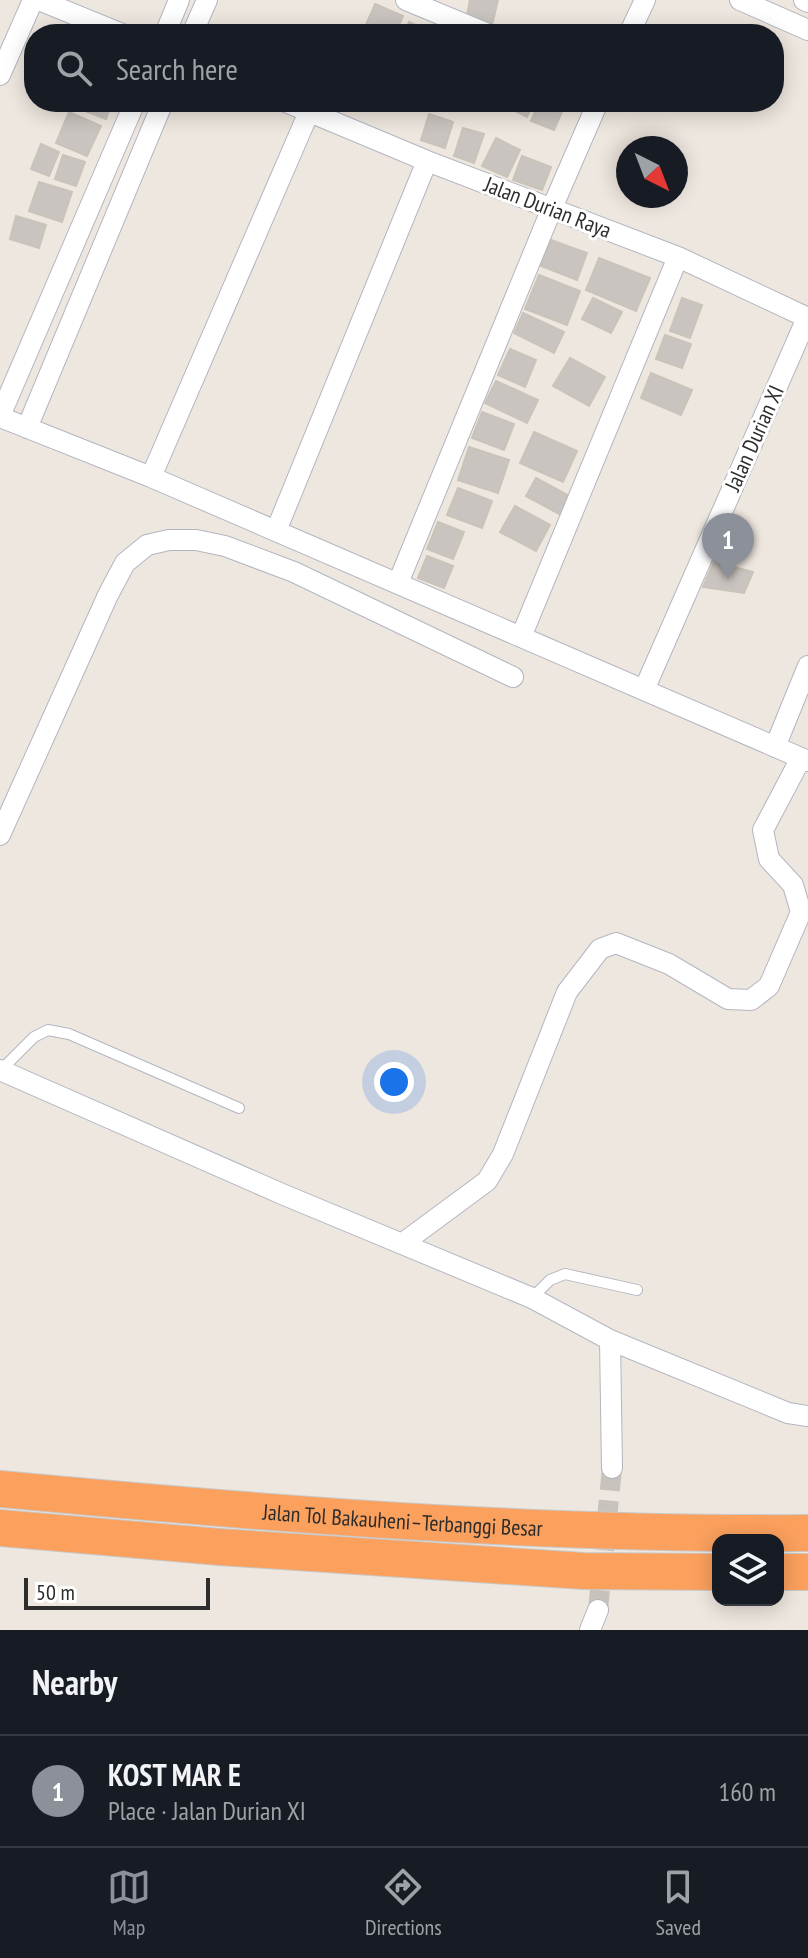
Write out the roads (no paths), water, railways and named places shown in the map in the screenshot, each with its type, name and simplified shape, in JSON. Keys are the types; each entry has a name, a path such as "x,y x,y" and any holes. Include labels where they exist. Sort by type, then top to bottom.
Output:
{"highway":[{"name":"Jalan Tol Bakauheni–Terbanggi Besar","path":"0,1489 226,1510 593,1531 808,1533"},
{"name":"Jalan Tol Bakauheni–Terbanggi Besar","path":"0,1528 236,1548 584,1571 712,1572"},
{"path":"784,1572 808,1572"}],"street":[{"path":"24,24 36,0 97,24"},
{"path":"169,24 179,0"},
{"path":"196,24 207,0"},
{"path":"406,0 464,24"},
{"path":"634,24 645,0"},
{"path":"740,0 808,30"},
{"path":"0,75 24,25"},
{"path":"131,112 0,416 151,477 804,759 763,830 769,859 793,885 801,912 769,986 751,1000 728,999 669,964 616,943 600,949 567,992 503,1154 487,1181 403,1243"},
{"path":"27,428 159,112"},
{"path":"151,477 309,112"},
{"name":"Jalan Durian Raya","path":"309,112 427,161 678,257 807,318"},
{"path":"398,583 594,112"},
{"path":"276,531 427,161"},
{"path":"98,187 123,199"},
{"path":"521,637 678,257"},
{"name":"Jalan Durian XI","path":"644,690 807,318"},
{"path":"0,835 108,595 125,563 147,545 183,540 225,546 294,572 513,677"},
{"path":"775,747 808,666"},
{"path":"0,1070 282,1194 532,1298 610,1340 788,1413 808,1416"},
{"path":"610,1340 612,1468"},
{"path":"590,1630 598,1610"}],"lane":[{"path":"0,1070 34,1037 48,1030 69,1034 239,1108"},
{"path":"532,1298 550,1280 565,1274 637,1290"}],"tunnel":[{"path":"598,1610 612,1468"}],"place":[{"name":"KOST MAR E","path":"728,579"}]}
